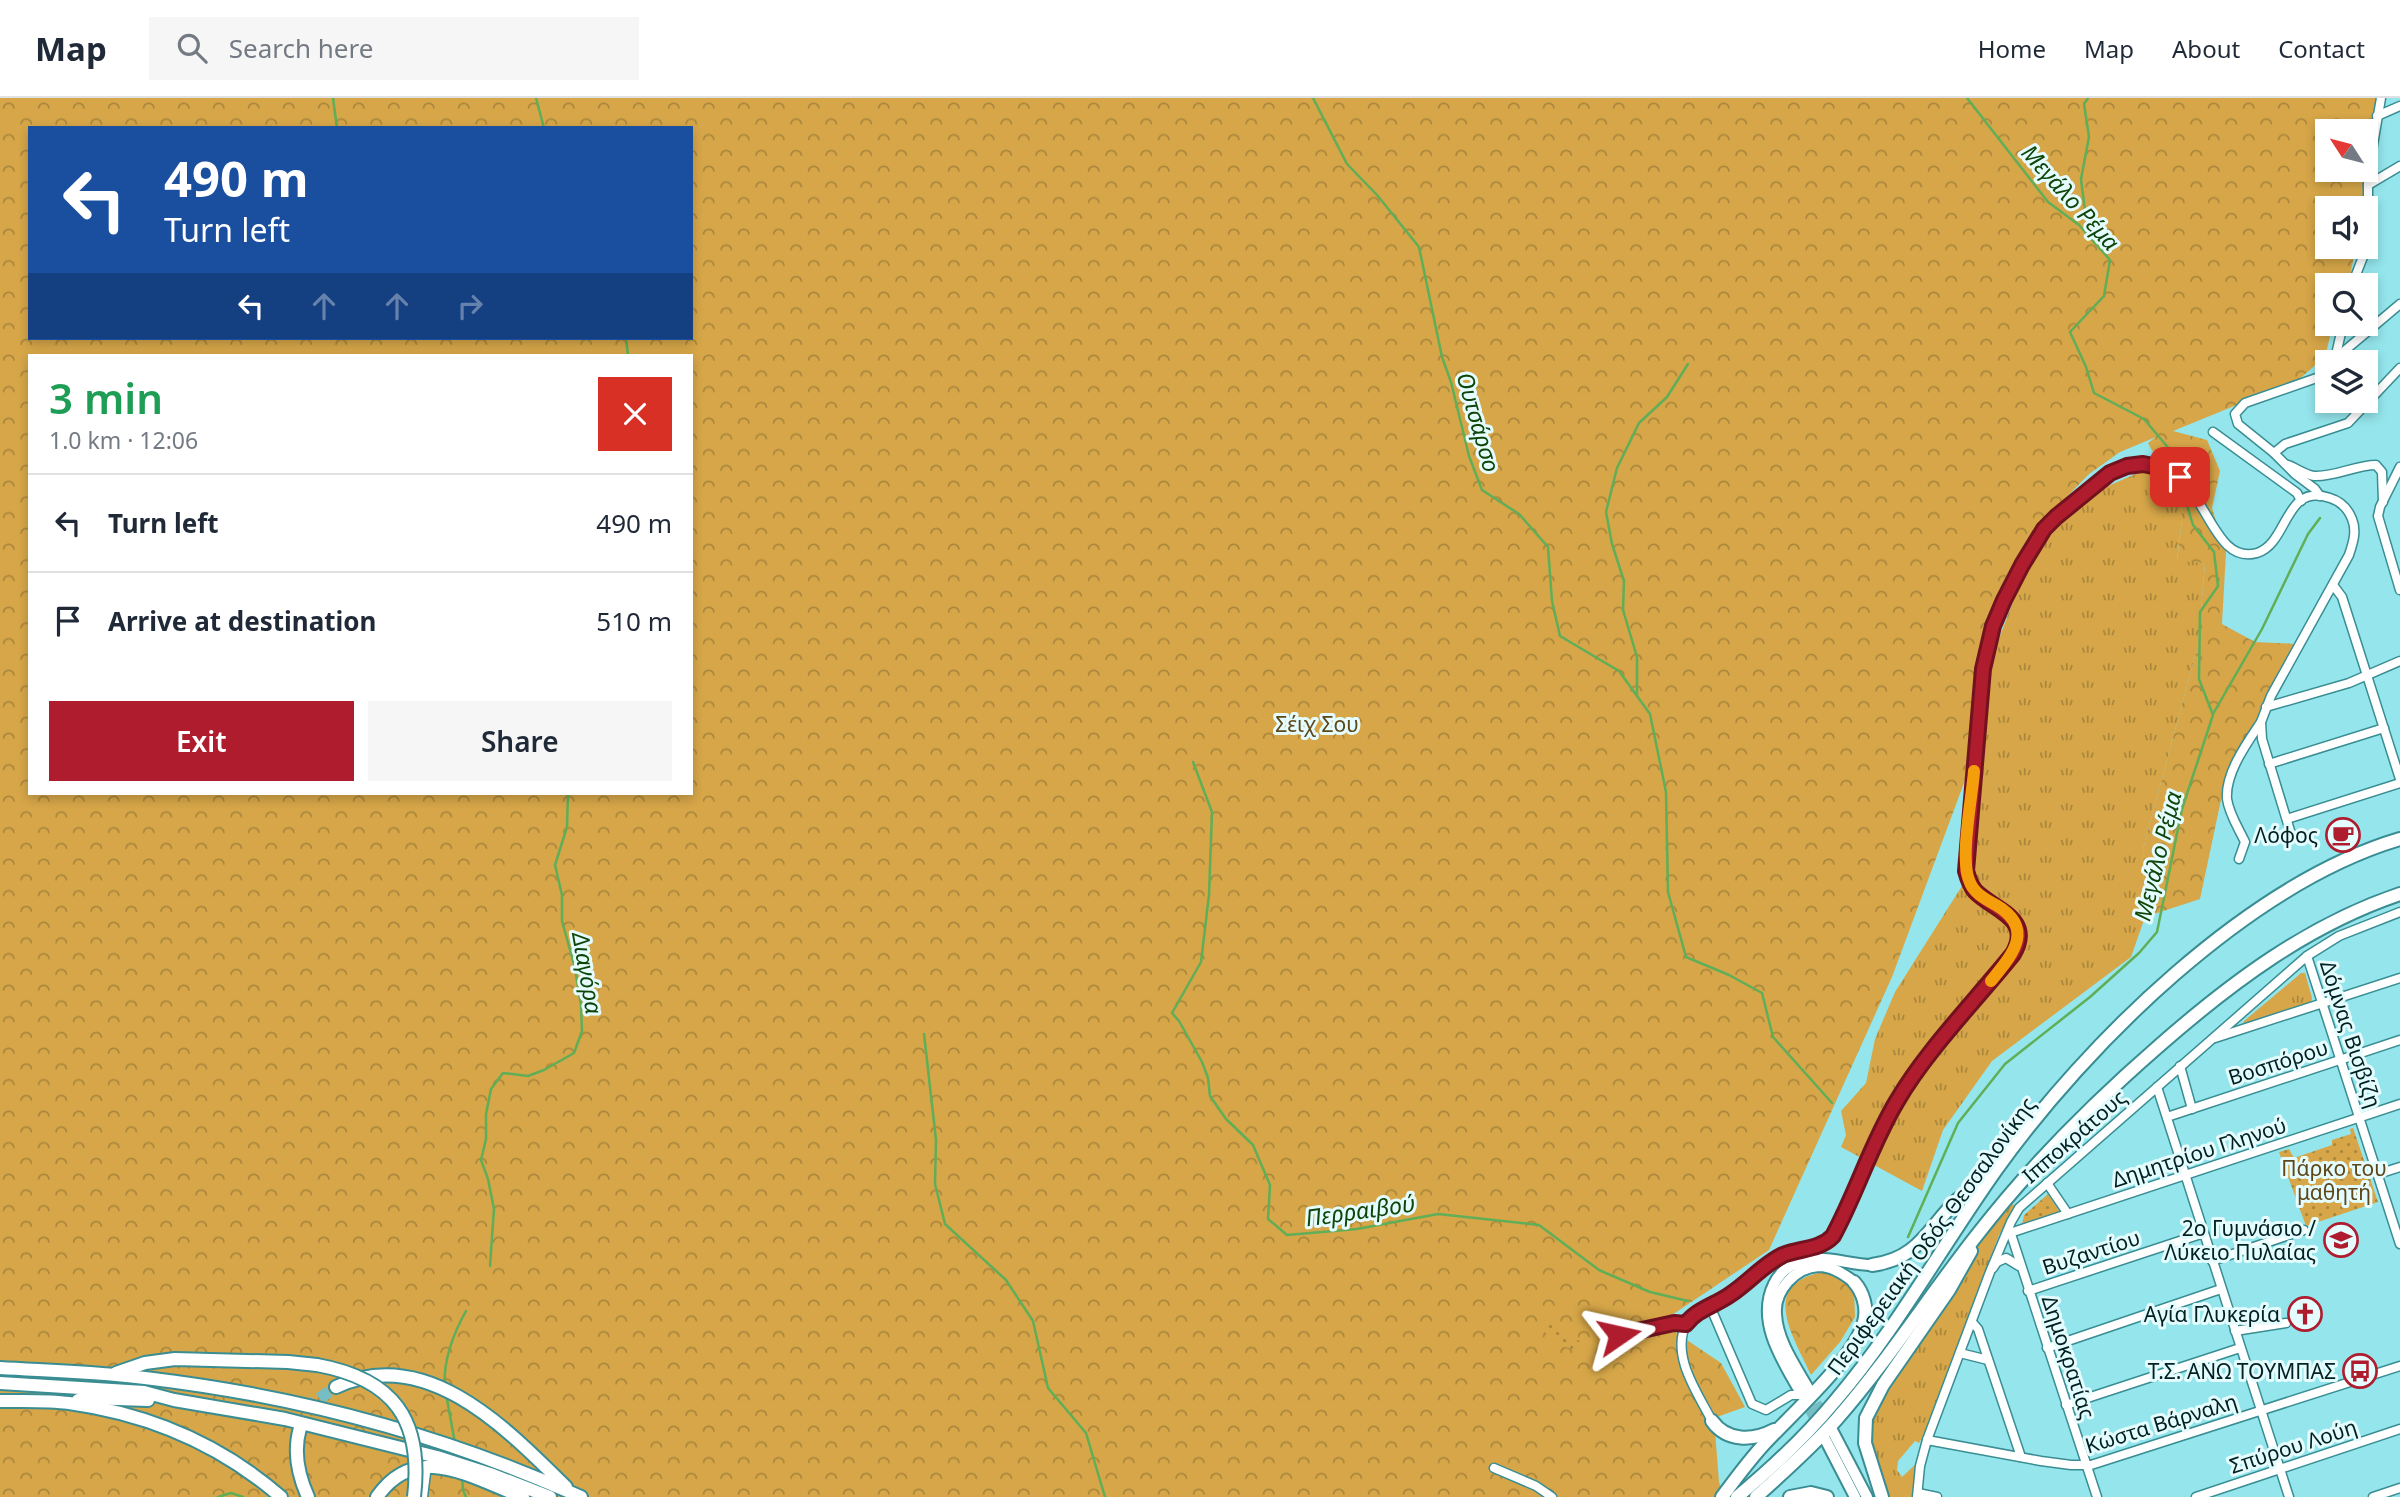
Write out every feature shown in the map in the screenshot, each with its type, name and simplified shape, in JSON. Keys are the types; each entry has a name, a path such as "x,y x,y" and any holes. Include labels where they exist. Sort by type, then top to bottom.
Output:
{"highway":[{"name":"Περιφερειακή Οδός Θεσσαλονίκης","path":"1737,1497 1782,1458 1837,1400 1909,1301 1995,1172 2059,1092 2114,1030 2202,953 2290,888 2347,858 2400,839"},
{"name":"Περιφερειακή Οδός Θεσσαλονίκης","path":"1756,1497 1837,1419 1978,1234 2066,1130 2118,1081 2204,1006 2247,974 2311,933 2349,913 2400,894"},
{"path":"1872,1265 1887,1263 1915,1249 1956,1201 1995,1172"},
{"path":"1882,1497 1865,1443 1866,1418 1888,1377 1965,1264 1978,1234"},
{"path":"1722,1497 1750,1460 1839,1362 1862,1328 1865,1318 1864,1301 1854,1282"},
{"path":"112,1375 145,1363 175,1359 288,1362 317,1365 347,1373 369,1383 388,1397 411,1431 416,1451 414,1497"},
{"path":"2,1368 112,1375 195,1385 280,1401 438,1441 576,1495"},
{"path":"336,1387 359,1378 380,1376 414,1378 436,1384 464,1400 517,1439 576,1495"},
{"path":"0,1383 71,1385 144,1392 174,1400 285,1419 550,1497"},
{"path":"68,1403 87,1398 174,1400"},
{"path":"0,1401 68,1403 144,1419 186,1434 241,1465 281,1497"},
{"path":"1712,1420 1721,1431 1740,1438 1760,1437 1781,1427"},
{"path":"300,1428 296,1459 308,1497"},
{"path":"377,1497 398,1475 436,1463"},
{"path":"470,1472 523,1497"},
{"path":"1790,1497 1811,1493 1827,1497"}],"main road":[{"path":"1805,1392 1781,1356 1770,1329 1769,1294 1776,1280 1788,1267 1812,1259 1872,1265"},
{"path":"1805,1392 1778,1326 1776,1311 1779,1294 1793,1276 1805,1269 1819,1266 1844,1274 1854,1282"},
{"path":"1855,1497 1828,1433 1867,1497"}],"street":[{"path":"2357,273 2368,244 2368,185 2381,98"},
{"path":"2377,116 2400,106"},
{"path":"2368,185 2400,166"},
{"path":"2347,350 2400,304"},
{"path":"2274,453 2281,445 2348,422 2400,368"},
{"path":"2315,379 2251,401 2236,410 2235,417 2238,424 2320,496"},
{"path":"2213,432 2297,494 2301,501"},
{"path":"1712,1420 1683,1361 1681,1340 1686,1324 1693,1315 1734,1293 1776,1259 1793,1251 1827,1242 1837,1227 1880,1131 1898,1098 1923,1063 2013,954 2018,943 2017,932 2010,916 1982,898 1972,887 1966,871 1983,669 1993,626 2033,546 2050,523 2110,473 2135,464 2151,464 2180,477 2194,493 2225,544 2241,554 2258,553 2271,544 2290,510 2301,501 2320,496 2329,497 2343,505 2353,520 2355,529 2352,547 2266,707 2261,722 2234,768 2227,799 2245,842 2239,859"},
{"path":"2285,464 2312,476 2348,471 2363,465 2376,465 2382,472 2382,502 2378,522 2400,590"},
{"path":"2382,502 2400,467"},
{"path":"2287,819 2400,781 2342,597 2333,585"},
{"path":"2266,707 2349,682 2400,661"},
{"path":"2261,722 2262,738 2291,834"},
{"path":"2269,764 2384,728"},
{"name":"Ιπποκράτους","path":"1917,1495 1920,1466 1927,1440 1990,1272 2019,1208 2307,956 2339,936 2400,912"},
{"name":"Δόμνας Βισβίζη","path":"2307,956 2400,1244"},
{"path":"2209,1040 2400,978"},
{"name":"Βοσπόρου","path":"2167,1117 2400,1041"},
{"path":"2180,1066 2192,1109"},
{"path":"2157,1087 2289,1497"},
{"name":"Δημητρίου Γληνού","path":"2009,1230 2068,1214 2400,1104"},
{"path":"2378,1174 2400,1167"},
{"path":"2047,1184 2068,1214"},
{"name":"Δημοκρατίας","path":"2009,1230 2096,1497"},
{"path":"2212,1261 2304,1230"},
{"name":"Βυζαντίου","path":"2028,1291 2204,1233"},
{"path":"1827,1242 1830,1259"},
{"path":"1990,1272 1997,1262 2006,1258 2019,1266"},
{"path":"2047,1348 2221,1290"},
{"path":"1710,1306 1752,1404 1766,1410 1791,1395 1805,1392"},
{"path":"1972,1322 1978,1329 2021,1457"},
{"path":"1615,1337 1625,1332 1674,1323 1686,1324"},
{"path":"2235,1331 2286,1323"},
{"path":"2066,1405 2240,1348"},
{"path":"1960,1353 1988,1360"},
{"name":"Κώστα Βάρναλη","path":"1927,1440 2087,1466 2400,1366"},
{"name":"Σπύρου Λούη","path":"2196,1497 2400,1429"},
{"path":"423,1497 436,1463"},
{"path":"1494,1468 1536,1486 1552,1497"},
{"path":"2373,1497 2400,1488"},
{"path":"1917,1495 1937,1497"}],"green space":[{"name":"Σέιχ Σου","path":"0,98 2377,98 2373,119 2315,119 2315,182 2364,182 2364,196 2315,196 2315,259 2353,259 2351,273 2315,273 2315,336 2330,336 2327,350 2315,350 2315,366 2298,380 2173,431 2207,440 2220,471 2212,508 2226,552 2222,624 2255,642 2297,644 2270,688 2225,781 2200,899 2145,917 2143,849 2198,645 2205,563 2177,561 2182,519 2179,476 2161,461 2148,443 2156,437 2120,452 2089,474 2026,542 2012,567 1989,621 1983,646 1973,706 1971,764 1892,977 1769,1250 1666,1319 1675,1332 1721,1363 1745,1407 1714,1418 1719,1482 1724,1497 0,1497"},
{"path":"2156,465 2179,476 2182,519 2177,560 2205,563 2198,645 2143,849 2145,917 2131,957 1992,1061 1943,1130 1922,1191 1841,1147 1846,1135 1841,1111 1866,1083 1875,1039 1895,992 1967,878 1988,668 2017,591 2044,539 2099,490"},
{"path":"2301,973 2305,973 2311,1003 2243,1024 2244,1021"},
{"name":"Πάρκο του μαθητή","path":"2353,1128 2378,1202 2306,1226 2279,1152 2289,1149 2294,1158 2332,1145 2332,1140 2351,1134 2350,1129"},
{"path":"2048,1194 2060,1212 2022,1224 2024,1215"},
{"path":"2009,1204 2015,1205 1999,1235 1929,1426 1919,1443 1915,1441 1898,1461 1897,1470 1902,1477 1919,1461 1915,1497 1885,1497 1869,1446 1873,1411 1964,1272 1981,1241"},
{"path":"1828,1271 1844,1278 1854,1290 1855,1317 1840,1342 1811,1375 1789,1327 1786,1298 1793,1286 1806,1277"},
{"path":"1545,1320 1584,1344 1579,1351 1562,1346 1540,1328"}],"waterway":[{"name":"Διαγόρα","path":"333,98 337,126"},
{"path":"536,98 543,126"},
{"name":"Ουτσάρσο","path":"1313,98 1347,164 1377,195 1419,247 1442,357 1451,382 1469,456 1482,490 1519,514 1548,547 1552,601 1560,636 1619,671 1650,714 1666,792 1668,892 1686,957 1729,975 1762,993 1773,1037 1832,1103"},
{"name":"Μεγάλο Ρέμα","path":"1967,98 2048,202 2079,225 2110,260 2104,296 2070,332 2094,393 2144,419 2181,463 2189,478"},
{"path":"2088,98 2084,104 2089,137 2081,179 2088,235"},
{"name":"Διαγόρα","path":"626,340 628,354"},
{"path":"1637,695 1637,657 1623,610 1624,581 1612,544 1606,512 1617,468 1639,423 1667,397 1688,364"},
{"name":"Μεγάλο Ρέμα","path":"1908,1237 1958,1123 2005,1064 2090,997 2139,953 2157,932 2182,809 2213,715 2199,679 2200,612 2218,586 2214,552 2193,525 2183,492"},
{"path":"2213,714 2262,629 2308,534 2320,518"},
{"name":"Περραιβού","path":"1193,762 1212,812 1209,895 1201,962 1172,1013 1202,1062 1208,1078 1210,1096 1226,1119 1253,1145 1270,1185 1268,1219 1287,1235 1357,1229 1438,1214 1539,1225 1599,1270 1650,1292 1688,1301"},
{"name":"Διαγόρα","path":"490,1266 494,1209 481,1160 491,1089 503,1073 528,1076 574,1053 582,1031 575,968 562,921 562,895 555,865 567,827 568,795"},
{"path":"924,1034 936,1140 935,1184 945,1224 1006,1280 1033,1321 1048,1388 1086,1433 1105,1497"},
{"path":"445,1384 450,1347 466,1311"},
{"path":"446,1394 455,1443"},
{"path":"462,1477 466,1497"},
{"path":"218,1497 231,1493 243,1497"}],"tunnel":[{"path":"300,1428 314,1402 336,1387"},
{"path":"1809,1390 1832,1430"},
{"path":"1802,1395 1819,1427"}],"slow traffic":[{"path":"1974,771 1966,871 1972,887 1982,898 2010,916 2018,938 2013,954 1991,981"}],"place":[{"name":"Λόφος","path":"2343,835"},
{"name":"2o Γυμνάσιο / Λύκειο Πυλαίας","path":"2341,1240"},
{"name":"Αγία Γλυκερία","path":"2305,1314"},
{"name":"Τ.Σ. ΑΝΩ ΤΟΥΜΠΑΣ","path":"2360,1371"}],"route":[{"path":"1619,1335 1674,1323 1686,1324 1693,1315 1734,1293 1776,1259 1793,1251 1821,1245 1833,1236 1880,1131 1898,1098 1923,1063 2013,954 2018,943 2017,932 2010,916 1976,892 1966,871 1983,669 1993,626 2004,600 2044,529 2110,473 2127,466 2151,464 2180,477"}]}
